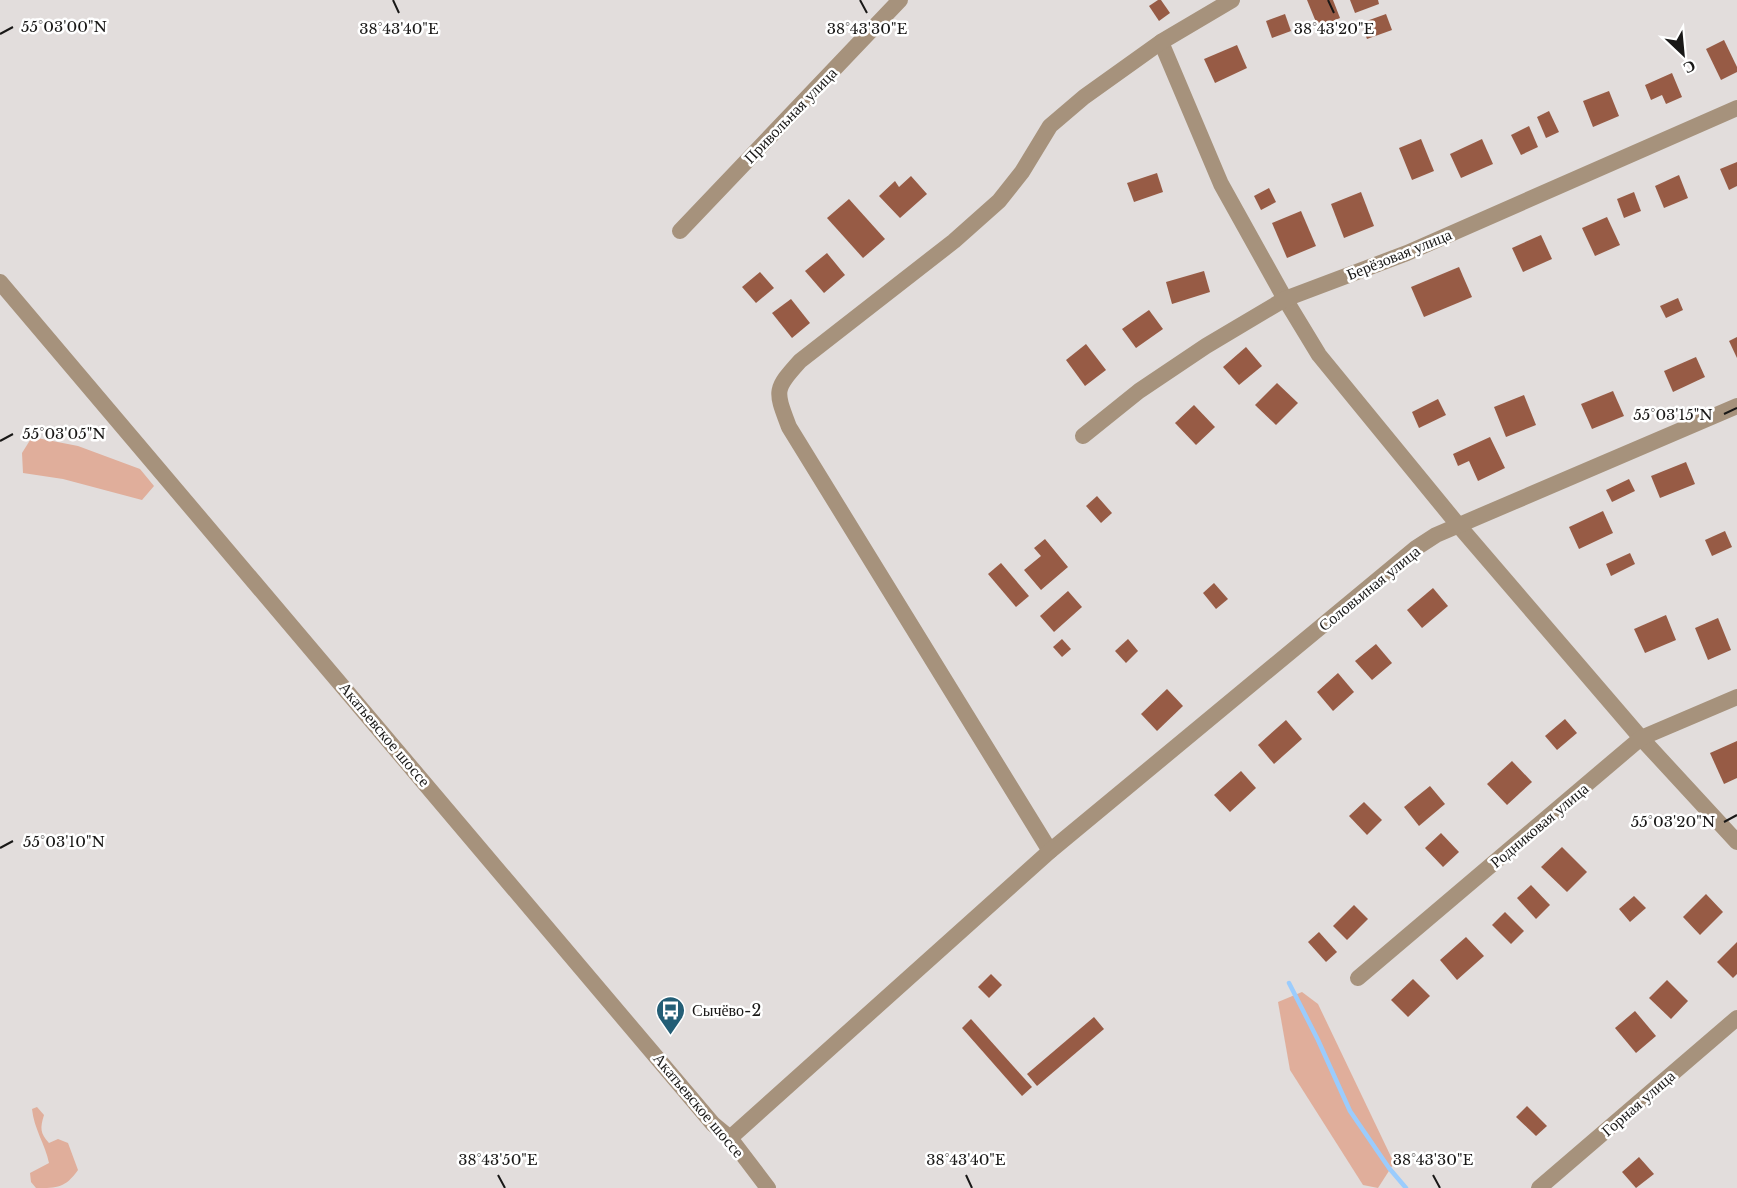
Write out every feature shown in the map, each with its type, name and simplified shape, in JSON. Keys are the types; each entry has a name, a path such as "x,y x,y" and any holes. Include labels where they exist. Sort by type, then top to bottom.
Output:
{"street":[{"name":"Привольная улица","path":"680,231 900,0"},
{"path":"1050,851 789,427 778,398 783,380 800,361 954,241 999,201 1022,172 1050,126 1084,97 1161,42 1232,0"},
{"path":"1161,42 1221,184 1319,355 1459,526 1641,738 1737,842"},
{"name":"Берёзовая улица","path":"1083,436 1139,391 1206,346 1285,299 1407,253 1737,108"},
{"name":"Акатьевское шоссе","path":"0,282 530,904 713,1124 730,1138 768,1188"},
{"name":"Соловьиная улица","path":"730,1138 1050,851 1416,548 1436,535 1737,406"},
{"name":"Родниковая улица","path":"1358,978 1641,738 1737,697"},
{"name":"Горная улица","path":"1539,1188 1737,1018"}],"shaded area":[{"path":"32,437 78,446 140,469 154,486 142,500 63,479 23,473 22,453"},
{"path":"1302,992 1318,1004 1394,1163 1378,1188 1363,1185 1290,1070 1278,1002"},
{"path":"37,1107 44,1115 42,1133 49,1143 58,1139 68,1143 78,1170 65,1184 60,1186 36,1188 31,1182 30,1173 49,1163 33,1116 32,1109"}],"building":[{"path":"1161,0 1170,13 1159,21 1149,6"},
{"path":"1307,0 1333,0 1340,18 1318,27"},
{"path":"1350,0 1378,0 1379,4 1355,13"},
{"path":"1285,14 1291,31 1272,38 1266,21"},
{"path":"1386,14 1392,30 1367,39 1361,23"},
{"path":"1724,40 1737,67 1737,72 1721,80 1706,49"},
{"path":"1237,45 1247,68 1215,83 1204,59"},
{"path":"1672,73 1682,97 1666,104 1662,95 1651,100 1645,85"},
{"path":"1609,91 1619,116 1593,127 1583,101"},
{"path":"1549,111 1559,132 1546,138 1537,117"},
{"path":"1529,126 1538,147 1521,155 1511,135"},
{"path":"1421,139 1434,171 1412,180 1399,148"},
{"path":"1482,139 1493,164 1461,178 1450,154"},
{"path":"1737,162 1737,186 1729,190 1720,169"},
{"path":"1157,173 1163,192 1134,202 1127,183"},
{"path":"1679,175 1688,198 1664,208 1655,186"},
{"path":"911,176 927,194 900,218 879,196 895,181 899,187"},
{"path":"1269,188 1276,202 1261,210 1254,196"},
{"path":"1361,192 1374,226 1344,238 1331,204"},
{"path":"1634,192 1641,211 1624,218 1617,199"},
{"path":"849,199 885,239 863,258 827,218"},
{"path":"1301,211 1316,246 1287,258 1272,223"},
{"path":"1607,217 1620,245 1595,256 1582,228"},
{"path":"1541,235 1552,259 1523,272 1512,248"},
{"path":"827,253 845,275 824,293 805,271"},
{"path":"1459,267 1472,297 1424,317 1411,287"},
{"path":"1204,271 1210,292 1172,304 1166,282"},
{"path":"760,272 774,288 756,303 742,287"},
{"path":"1678,298 1683,310 1666,318 1660,306"},
{"path":"791,299 810,323 792,338 772,313"},
{"path":"1149,310 1163,329 1136,348 1122,329"},
{"path":"1737,337 1737,358 1729,341"},
{"path":"1086,344 1106,370 1085,386 1066,360"},
{"path":"1246,347 1262,366 1239,385 1223,367"},
{"path":"1696,357 1705,377 1673,392 1664,371"},
{"path":"1277,383 1298,403 1276,425 1255,405"},
{"path":"1613,391 1624,416 1592,429 1581,404"},
{"path":"1524,395 1536,425 1506,437 1494,407"},
{"path":"1438,399 1446,415 1419,428 1412,412"},
{"path":"1194,405 1215,427 1196,445 1175,423"},
{"path":"1490,437 1505,468 1478,481 1469,461 1458,466 1453,454"},
{"path":"1686,462 1695,484 1660,498 1651,476"},
{"path":"1629,479 1635,491 1612,502 1606,490"},
{"path":"1097,496 1112,513 1101,523 1086,506"},
{"path":"1603,511 1613,533 1579,549 1569,527"},
{"path":"1725,531 1732,547 1712,556 1705,540"},
{"path":"1045,539 1068,567 1041,590 1024,570 1041,556 1034,548"},
{"path":"1630,553 1635,564 1611,576 1606,564"},
{"path":"1001,563 1029,596 1016,607 988,574"},
{"path":"1214,583 1228,599 1216,609 1203,593"},
{"path":"1433,588 1448,606 1422,628 1407,610"},
{"path":"1068,591 1082,607 1054,632 1040,616"},
{"path":"1666,615 1676,640 1645,653 1634,629"},
{"path":"1718,618 1731,650 1708,660 1695,628"},
{"path":"1062,639 1071,649 1062,657 1053,647"},
{"path":"1128,639 1138,651 1126,663 1115,651"},
{"path":"1376,644 1392,663 1372,680 1355,661"},
{"path":"1338,673 1354,692 1333,711 1317,692"},
{"path":"1167,689 1183,706 1157,731 1141,714"},
{"path":"1565,719 1577,733 1557,750 1545,736"},
{"path":"1286,720 1302,739 1274,764 1258,745"},
{"path":"1737,741 1737,778 1724,784 1710,753"},
{"path":"1512,761 1532,782 1507,805 1487,784"},
{"path":"1241,771 1256,788 1230,812 1214,795"},
{"path":"1430,786 1445,804 1419,826 1404,807"},
{"path":"1364,802 1382,820 1367,835 1349,816"},
{"path":"1441,833 1459,852 1443,867 1425,848"},
{"path":"1562,847 1587,872 1567,892 1541,867"},
{"path":"1531,885 1550,905 1536,919 1517,898"},
{"path":"1706,894 1723,912 1700,935 1683,917"},
{"path":"1634,896 1646,908 1630,922 1619,909"},
{"path":"1354,905 1368,919 1347,940 1333,926"},
{"path":"1505,912 1524,931 1511,944 1492,925"},
{"path":"1319,932 1337,952 1326,962 1308,942"},
{"path":"1466,937 1484,956 1457,980 1440,960"},
{"path":"1737,942 1737,974 1733,978 1717,962"},
{"path":"991,974 1002,985 989,998 978,987"},
{"path":"1413,979 1430,996 1408,1017 1391,1000"},
{"path":"1667,980 1688,1001 1671,1019 1649,998"},
{"path":"1635,1011 1656,1036 1636,1053 1615,1028"},
{"path":"1094,1017 1104,1029 1037,1086 1027,1074"},
{"path":"971,1019 1032,1087 1022,1096 962,1028"},
{"path":"1527,1106 1547,1126 1536,1136 1516,1117"},
{"path":"1639,1157 1654,1174 1636,1188 1622,1172"}],"waterway":[{"path":"1289,983 1350,1111 1389,1168 1406,1188"}],"place":[{"name":"Сычёво-2","path":"671,1036"}]}
